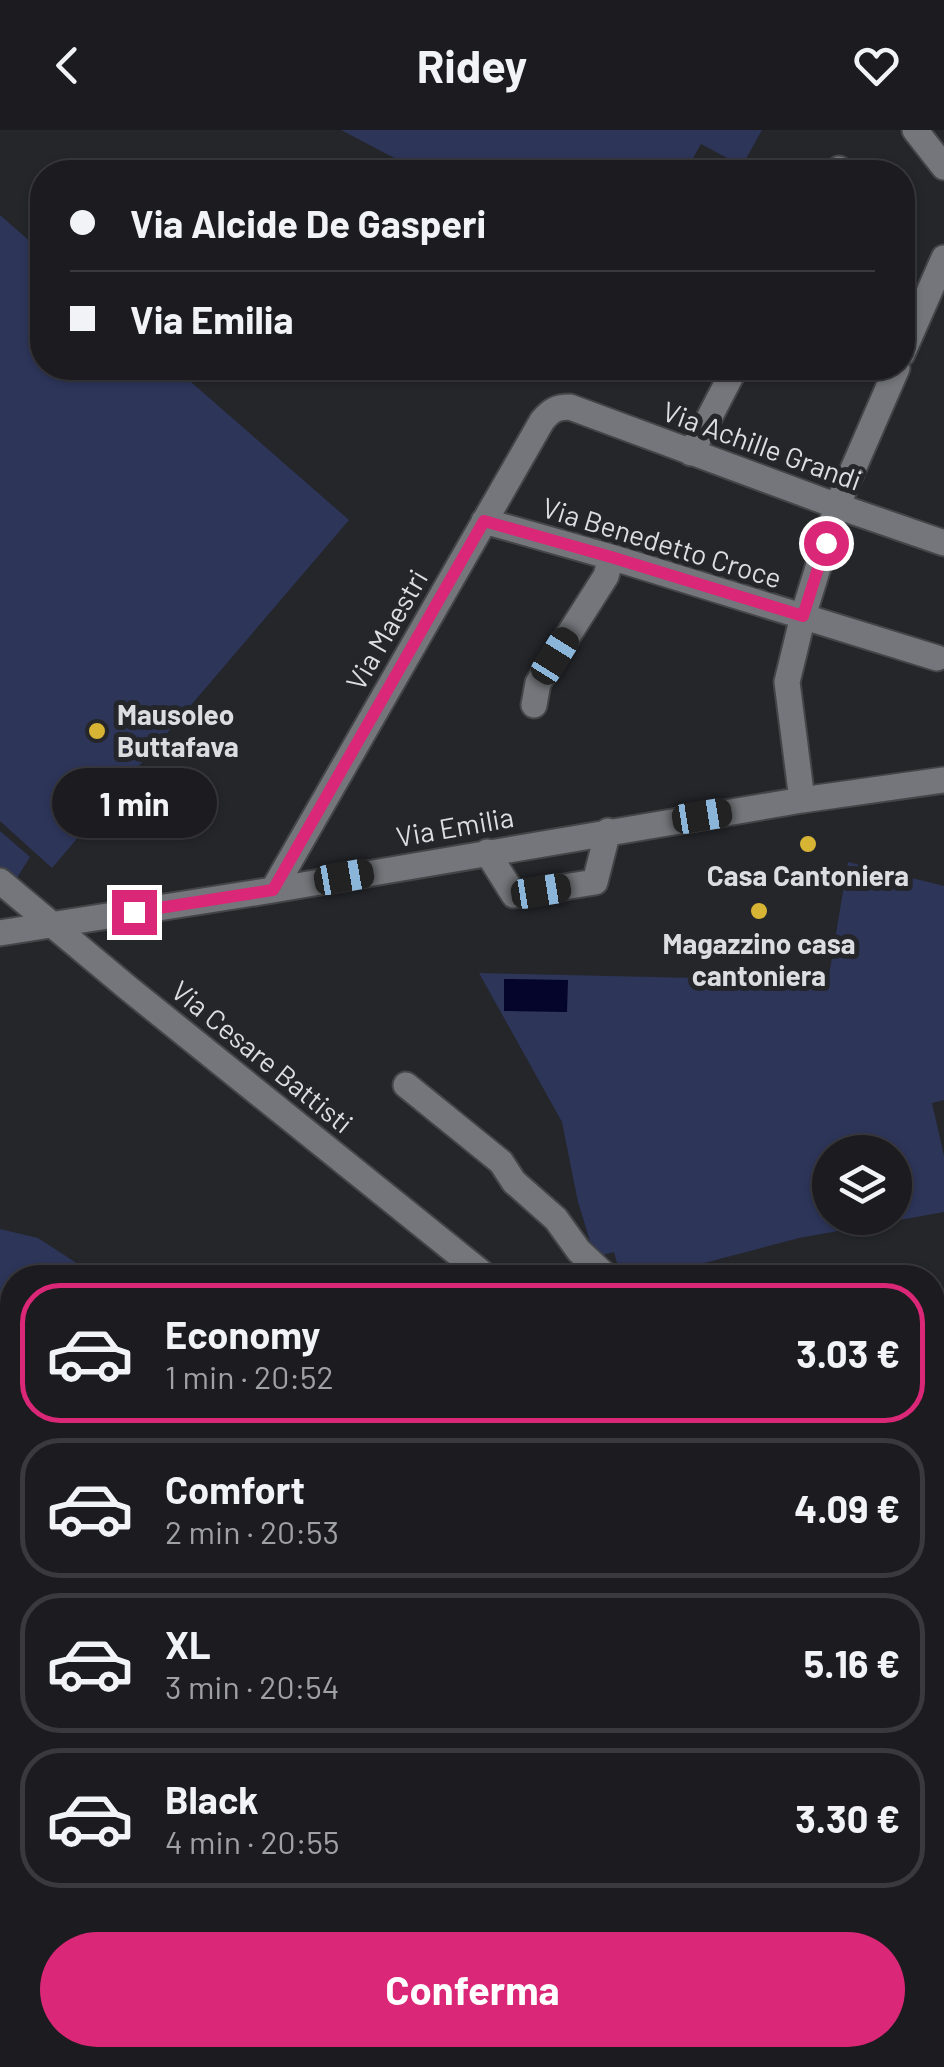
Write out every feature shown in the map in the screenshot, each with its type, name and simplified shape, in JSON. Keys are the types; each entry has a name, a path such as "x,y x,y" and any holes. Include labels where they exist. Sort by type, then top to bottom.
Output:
{"street":[{"path":"915,130 944,167"},
{"path":"915,324 944,258"},
{"path":"690,453 729,380"},
{"path":"802,800 787,682 837,506 892,380"},
{"name":"Via Achille Grandi","path":"560,407 570,407 944,542"},
{"name":"Via Maestri","path":"273,890 542,421 560,407"},
{"name":"Via Benedetto Croce","path":"484,521 937,658"},
{"path":"534,705 538,684 606,576 611,557"},
{"name":"Via Emilia","path":"862,790 944,772"},
{"name":"Via Emilia","path":"0,933 862,790 944,780"},
{"path":"487,852 514,896 594,882 608,832"},
{"name":"Via Cesare Battisti","path":"0,880 472,1265"},
{"path":"406,1084 501,1162 514,1182 556,1219 579,1251 595,1265"}],"shaded area":[{"path":"341,130 762,130 745,160 731,160 701,144 692,160 398,160"},
{"path":"0,215 30,241 30,380 189,380 349,520 52,868 0,821"},
{"path":"0,831 30,857 15,881 0,868"},
{"path":"848,862 944,886 944,1100 932,1103 944,1156 944,1212 912,1218 912,1135 812,1135 812,1235 816,1235 697,1265 618,1265 614,1252 595,1257 578,1202 562,1122 479,973 828,981"},
{"path":"504,979 568,980 567,1012 504,1011"},
{"path":"0,1229 38,1238 80,1265 0,1265"}],"place":[{"name":"Mausoleo Buttafava","path":"97,731"},
{"name":"Casa Cantoniera","path":"808,844"},
{"name":"Magazzino casa cantoniera","path":"759,911"}],"route":[{"path":"134,912 273,890 484,521 803,616 826,543"}]}
